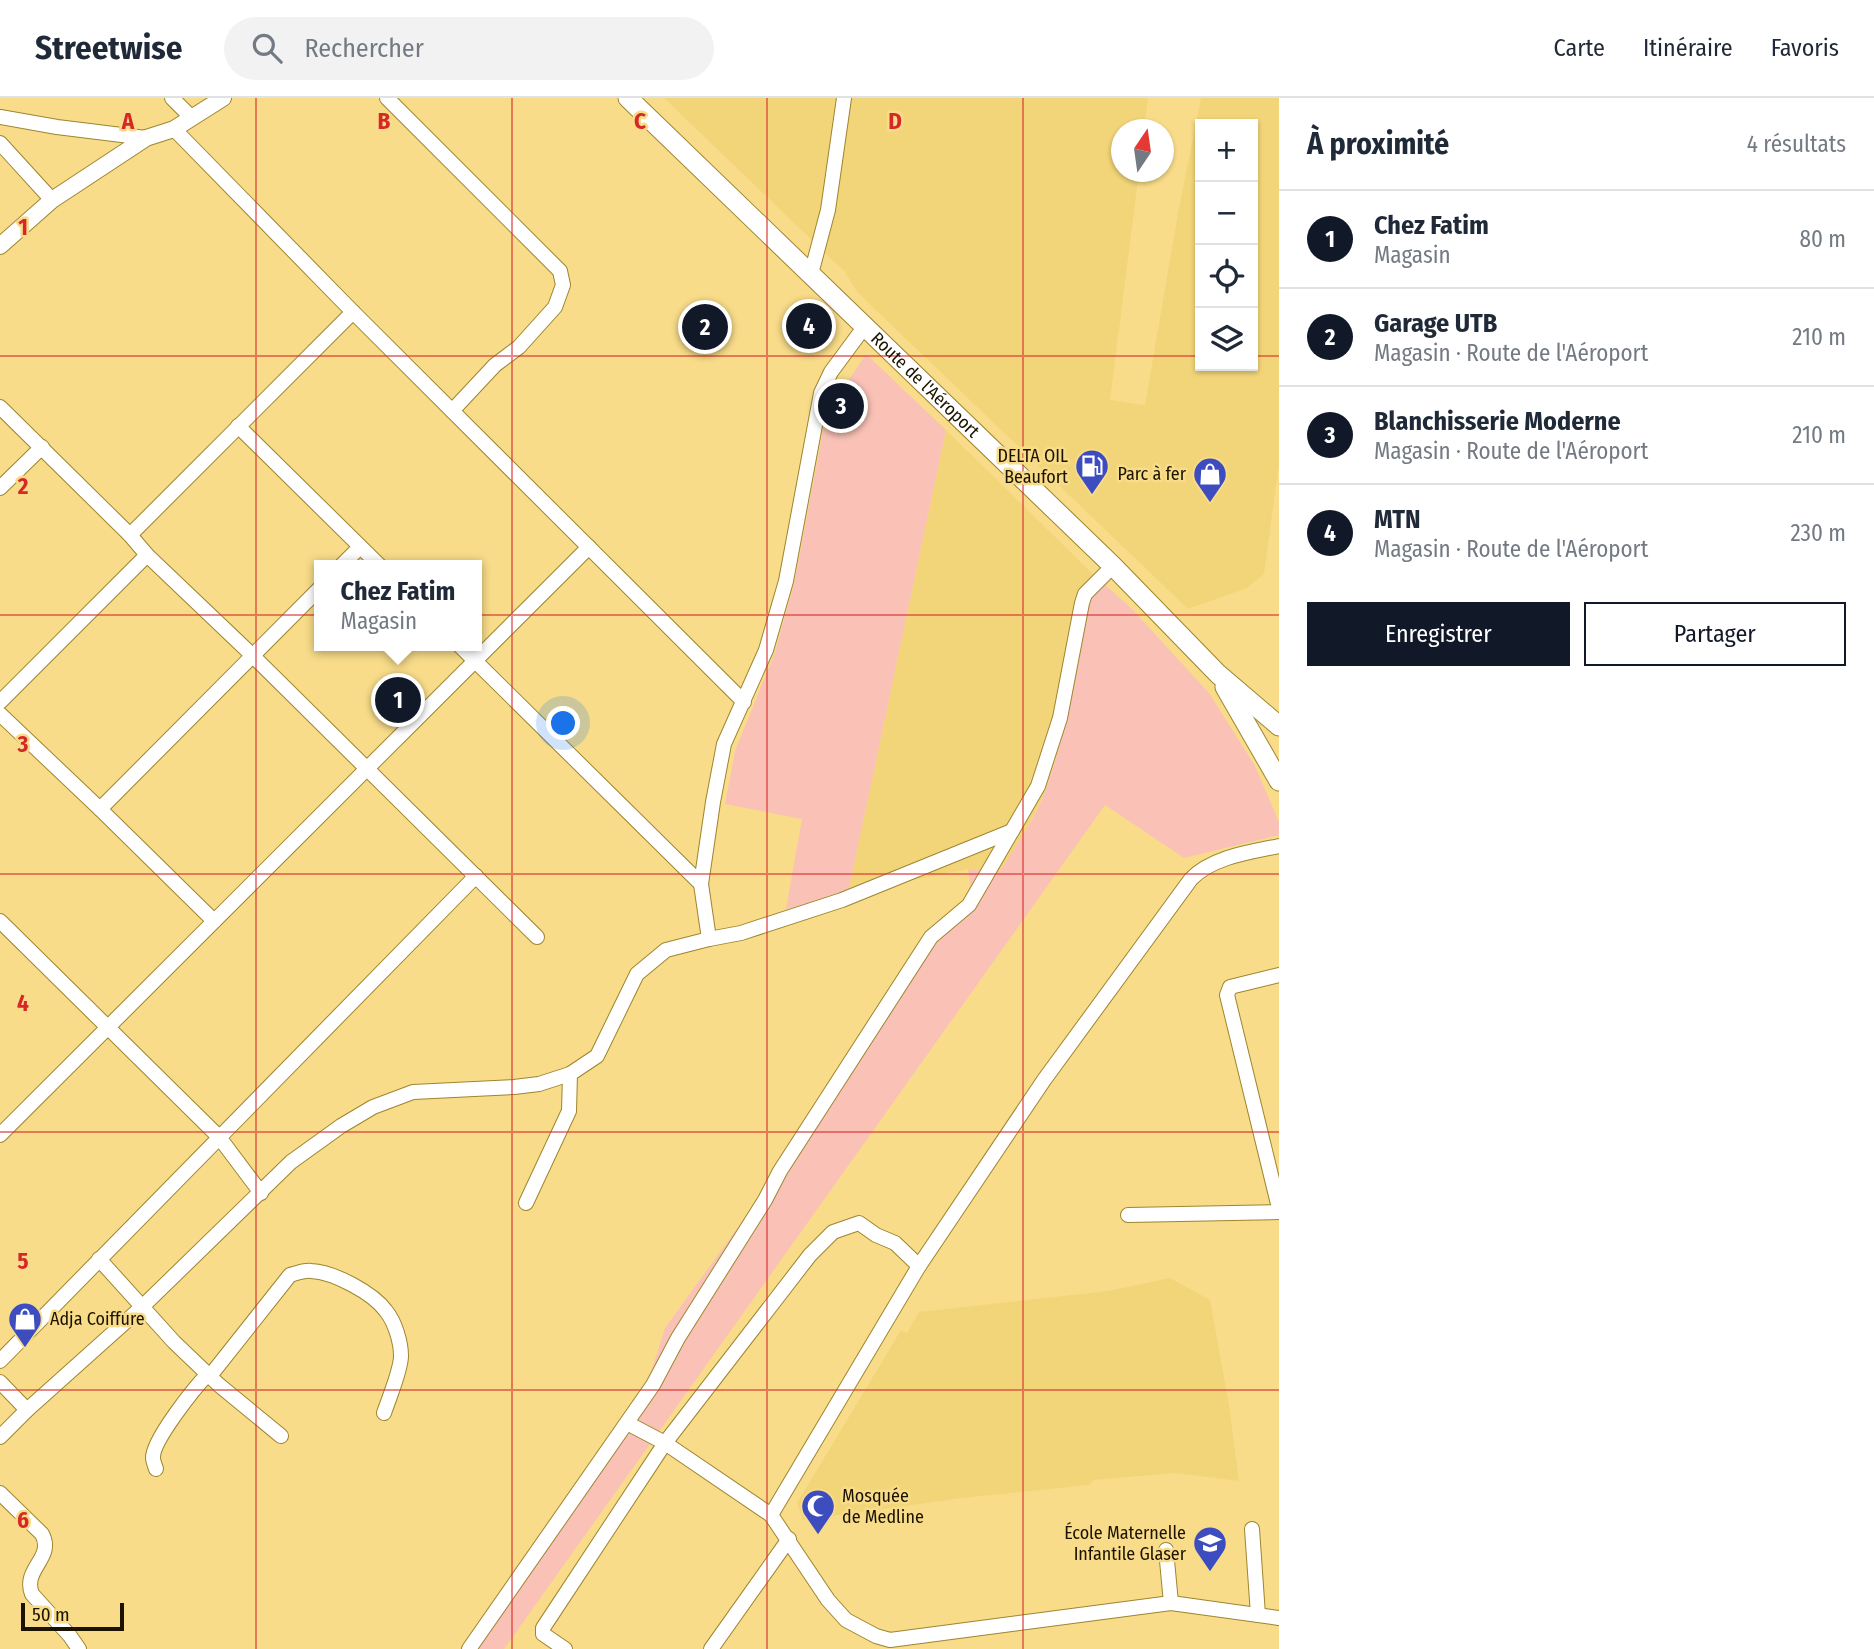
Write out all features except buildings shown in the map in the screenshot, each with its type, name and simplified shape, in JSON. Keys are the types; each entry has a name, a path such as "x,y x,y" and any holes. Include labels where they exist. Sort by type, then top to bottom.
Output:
{"main road":[{"name":"Route de l'Aéroport","path":"628,98 1112,566 1218,674 1279,726"},
{"name":"Route de l'Aéroport","path":"1218,674 1279,781"}],"street":[{"path":"172,98 192,118"},
{"path":"0,246 52,200 146,138 174,129 223,98"},
{"path":"387,98 560,271 562,277 562,292 555,307 519,347 495,365 453,411"},
{"path":"811,274 828,211 844,98"},
{"path":"0,117 146,138"},
{"path":"174,129 353,312 744,702"},
{"path":"0,143 52,200"},
{"path":"130,534 353,312"},
{"path":"709,939 701,884 724,744 765,650 786,581 821,393 831,372 865,326"},
{"path":"0,407 537,937"},
{"path":"238,426 374,560"},
{"path":"0,488 42,447"},
{"path":"347,560 360,547"},
{"path":"0,1135 589,547"},
{"path":"0,702 147,555"},
{"path":"470,1649 653,1385 678,1338 765,1200 779,1171 931,937 969,905 1038,786 1060,718 1085,594 1112,566"},
{"path":"100,809 314,594"},
{"path":"465,651 701,884"},
{"path":"0,714 214,921"},
{"path":"0,1437 142,1307 291,1162 341,1126 373,1107 413,1092 514,1087 539,1084 570,1074 597,1056 637,974 666,950 741,933 842,900 1012,831"},
{"path":"772,1515 919,1266 1044,1080 1191,879 1209,865 1245,853 1279,846"},
{"path":"0,1361 476,876"},
{"path":"0,921 219,1138 261,1192"},
{"path":"1128,1215 1279,1210 1227,995 1230,987 1279,975"},
{"path":"527,1203 569,1111 570,1074"},
{"path":"565,1649 544,1634 543,1628 665,1443 810,1255 833,1231 859,1223 876,1235 895,1243 919,1266"},
{"path":"99,1259 209,1375 281,1436"},
{"path":"156,1469 152,1456 158,1442 189,1396 290,1275 310,1270 332,1275 371,1296 387,1311 400,1344 402,1360 384,1413"},
{"path":"0,1382 27,1410"},
{"path":"626,1423 665,1443 772,1515 828,1600 846,1620 887,1645 1171,1603 1279,1618"},
{"path":"0,1493 46,1541 45,1551 29,1580 29,1587 79,1649"},
{"path":"1252,1529 1258,1615"},
{"path":"711,1649 789,1539"},
{"path":"1166,1550 1171,1603"}],"shaded area":[{"path":"664,98 1148,98 1145,119 1111,119 1111,182 1138,182 1110,400 1145,405 1195,128 1195,371 1258,371 1258,119 1197,119 1201,98 1279,98 1279,464 1264,574 1247,588 1188,609 857,292 845,272"},
{"path":"866,354 946,430 848,893 786,909 802,819 725,804 735,751 774,655 794,584 826,415"},
{"path":"946,430 1093,574 1069,709 1047,788 1024,834 1000,871 968,869 848,893"},
{"path":"1093,574 1131,608 1209,693 1255,766 1279,822 1279,835 1184,858 1105,805 504,1649 462,1649 648,1382 665,1328 760,1197 964,901 971,890 968,869 1000,871 1026,830 1043,797 1069,709"},
{"path":"1170,1278 1210,1300 1229,1405 1239,1481 1175,1473 1094,1480 1089,1485 963,1498 803,1520 797,1503 901,1330 907,1333 919,1312 1108,1291"}],"place":[{"name":"MTN","path":"809,326"},
{"name":"Garage UTB","path":"705,327"},
{"name":"Blanchisserie Moderne","path":"841,406"},
{"name":"DELTA OIL Beaufort","path":"1092,496"},
{"name":"Parc à fer","path":"1210,504"},
{"name":"Chez Fatim","path":"398,700"},
{"name":"Adja Coiffure","path":"25,1349"},
{"name":"Mosquée de Medline","path":"818,1536"},
{"name":"École Maternelle Infantile Glaser","path":"1210,1573"}]}
